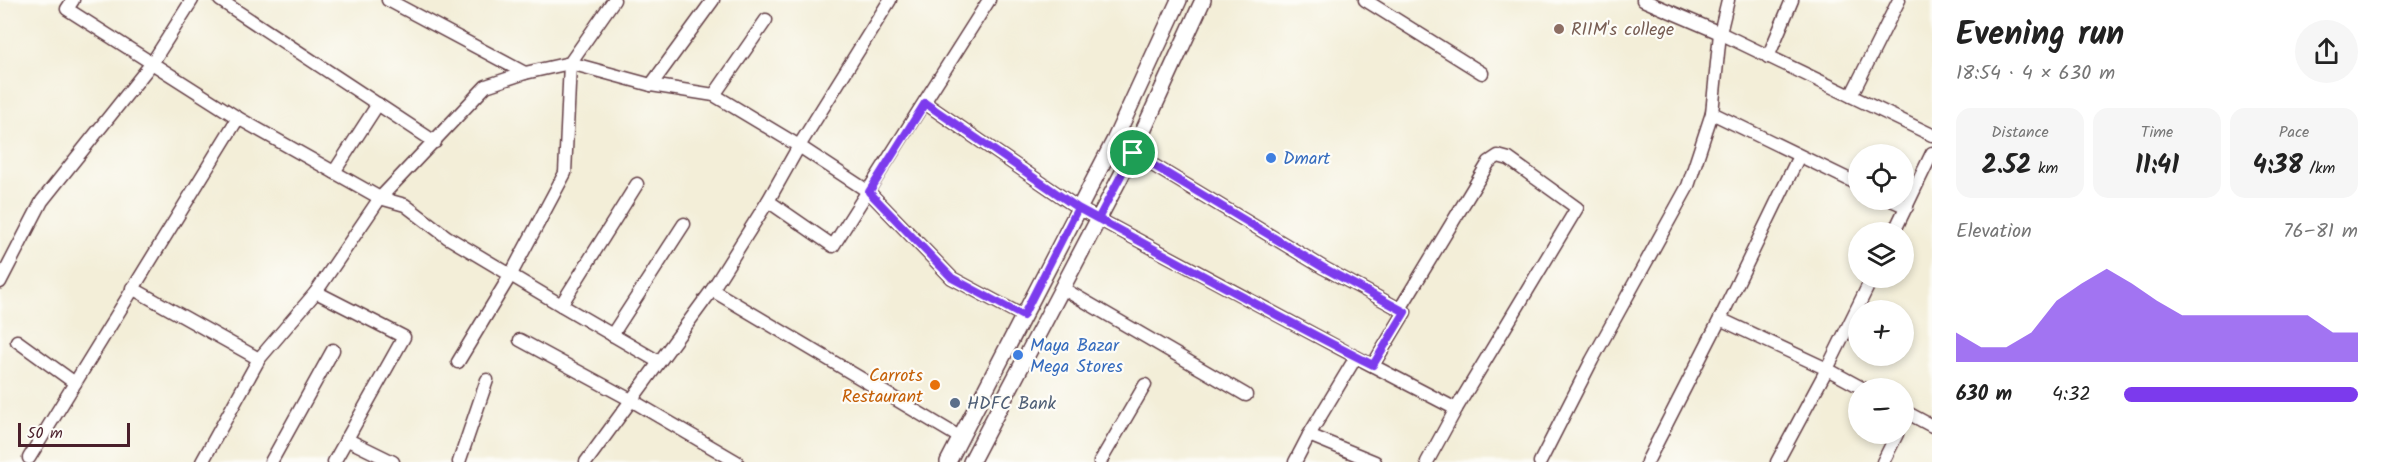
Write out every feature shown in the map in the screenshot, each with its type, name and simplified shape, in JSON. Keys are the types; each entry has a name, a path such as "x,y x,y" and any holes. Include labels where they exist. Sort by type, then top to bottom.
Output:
{"street":[{"path":"73,0 67,9 238,118 380,198 405,205 447,237 658,362"},
{"path":"0,282 42,201 152,63 192,0"},
{"path":"220,0 435,142"},
{"path":"388,0 525,74"},
{"path":"458,362 510,276 565,173 570,63 614,0"},
{"path":"651,85 713,0"},
{"path":"586,462 712,290 890,0"},
{"path":"768,201 833,246 989,0"},
{"path":"948,462 1114,141 1179,0"},
{"path":"971,462 1133,153 1203,0"},
{"path":"1365,0 1482,73"},
{"path":"1643,0 1720,33 1932,135"},
{"path":"1540,462 1688,186 1712,113 1720,33 1728,0"},
{"path":"1768,57 1792,0"},
{"path":"1851,96 1899,0"},
{"path":"714,95 766,20"},
{"path":"202,462 259,359 316,292 380,198 486,86 570,63 651,85 714,95 799,146 869,192 952,278 1023,316"},
{"path":"925,103 1078,208 1456,409"},
{"path":"334,172 378,104"},
{"path":"1712,113 1848,179"},
{"path":"29,458 238,118"},
{"path":"1133,153 1324,268 1405,312 1373,365"},
{"path":"1914,192 1932,153"},
{"path":"1400,309 1489,162 1498,156 1509,159 1577,208 1456,409 1427,462"},
{"path":"1647,462 1799,156"},
{"path":"561,305 637,184"},
{"path":"612,335 684,224"},
{"path":"132,288 259,359"},
{"path":"1062,288 1246,394"},
{"path":"1777,462 1867,288"},
{"path":"712,290 961,438"},
{"path":"316,292 404,337 334,462"},
{"path":"1720,319 1848,380"},
{"path":"520,340 631,400 737,462"},
{"path":"16,341 75,384"},
{"path":"271,462 333,350"},
{"path":"1295,462 1356,357"},
{"path":"459,462 487,380"},
{"path":"1100,462 1145,385"},
{"path":"1914,419 1932,426"},
{"path":"1309,435 1375,462"},
{"path":"346,439 393,462"},
{"path":"1883,462 1892,444"}],"place":[{"name":"RIIM's college","path":"1559,29"},
{"name":"Dmart","path":"1271,158"},
{"name":"Maya Bazar Mega Stores","path":"1018,355"},
{"name":"Carrots Restaurant","path":"935,385"},
{"name":"HDFC Bank","path":"955,403"}],"route":[{"path":"1133,153 1098,219 1078,208 1023,316 952,278 869,192 925,103 1078,208 1098,219 1227,288 1292,322 1356,357 1373,365 1405,312 1324,268 1133,153"}]}
